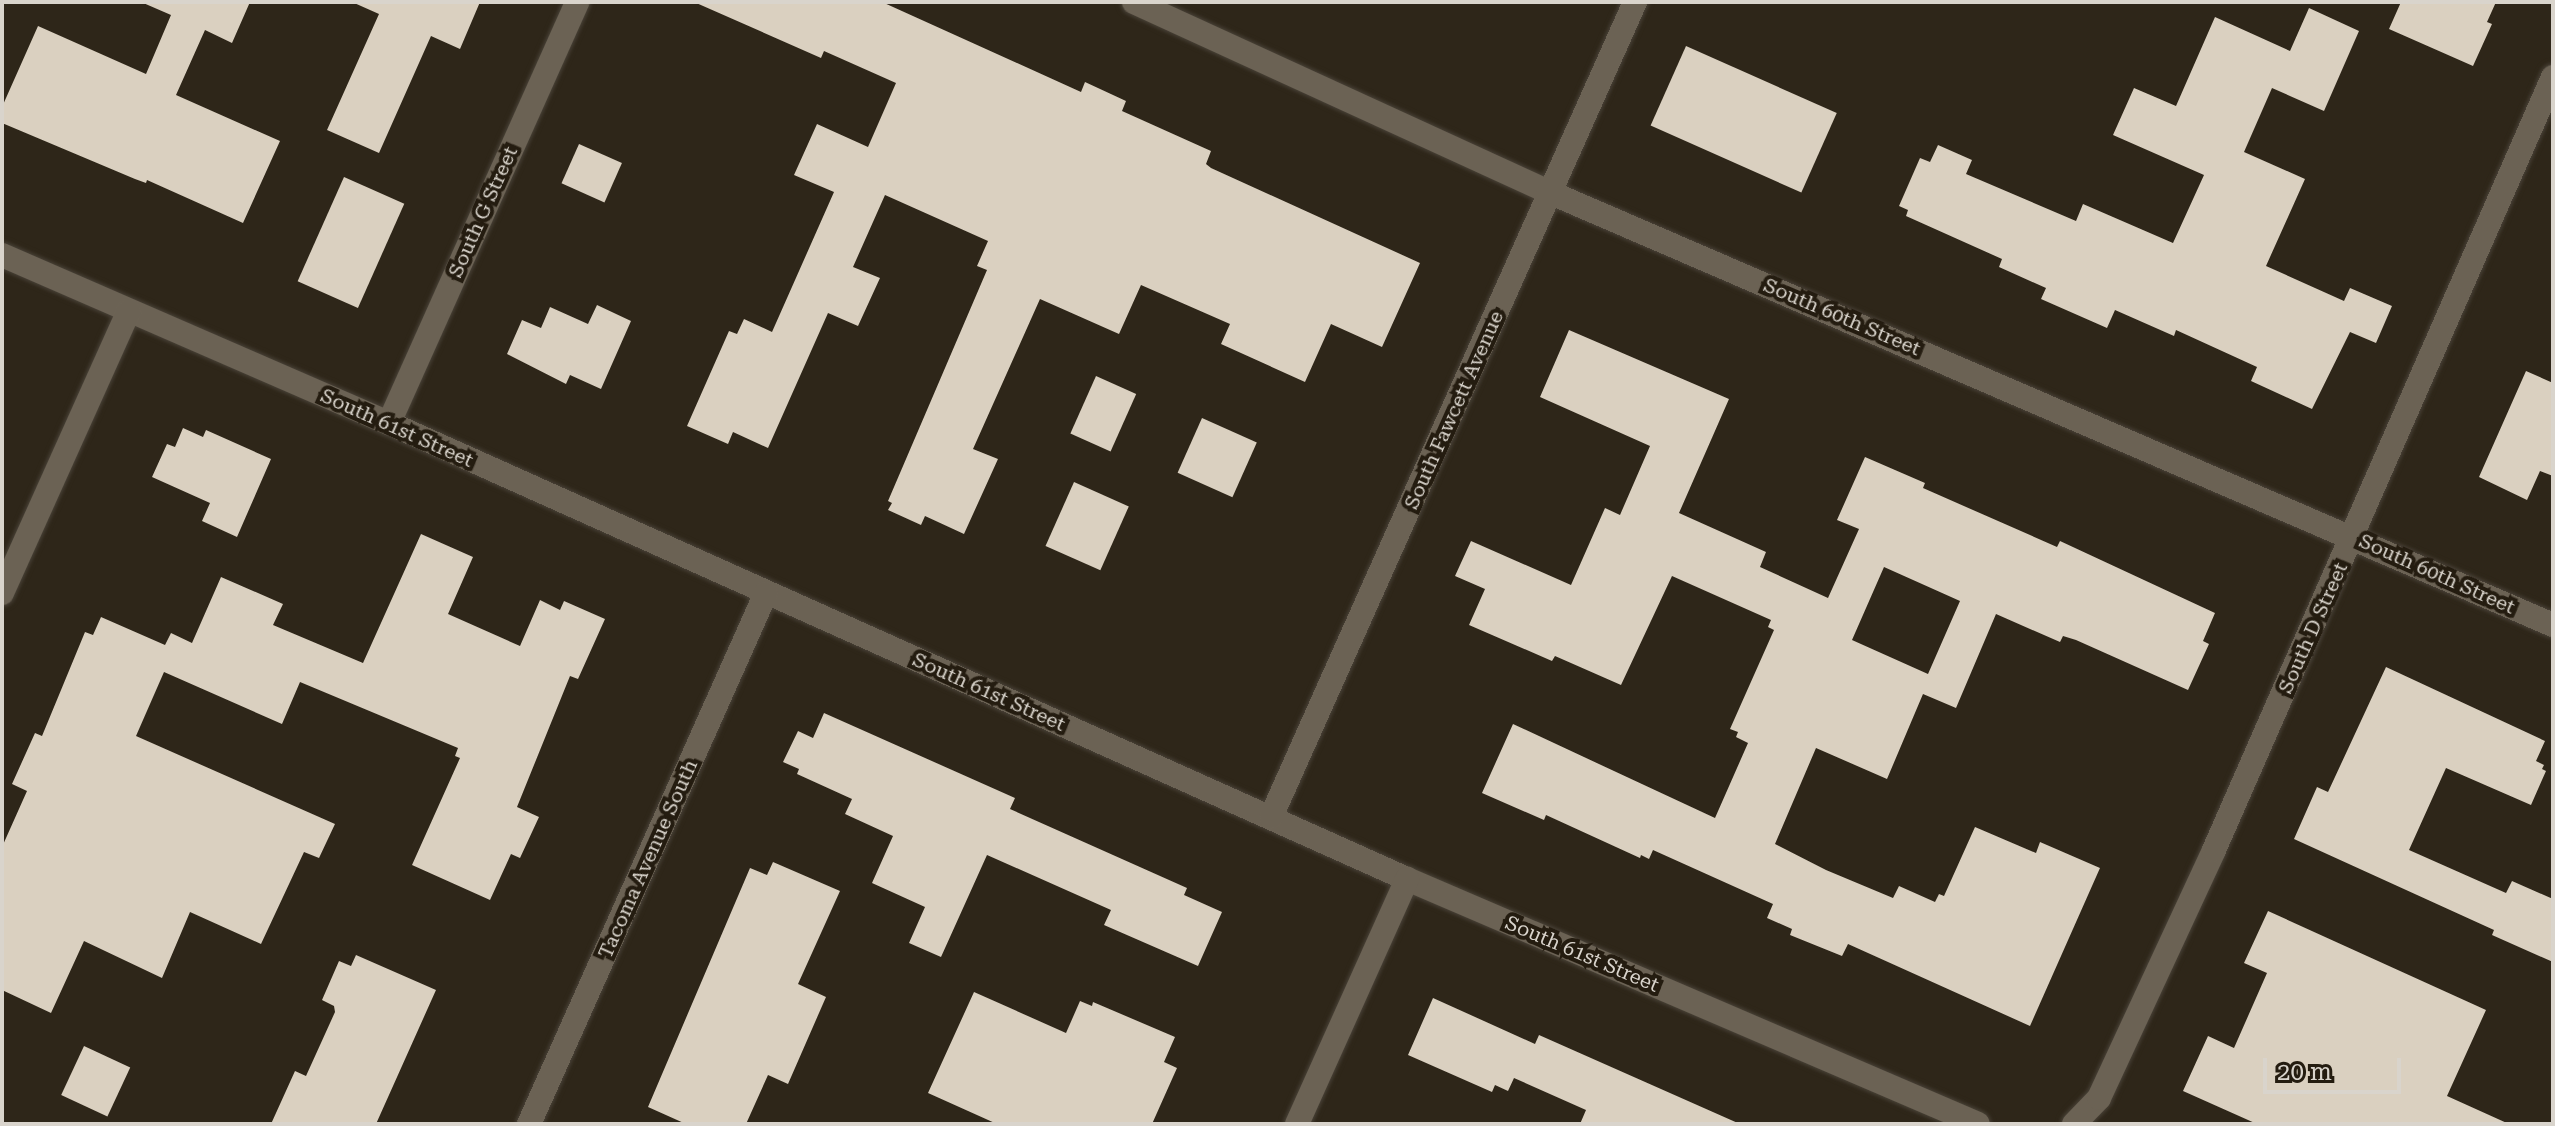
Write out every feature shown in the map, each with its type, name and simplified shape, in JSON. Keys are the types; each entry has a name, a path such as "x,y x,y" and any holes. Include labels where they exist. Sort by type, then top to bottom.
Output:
{"street":[{"name":"South G Street","path":"389,423 577,2"},
{"name":"South 60th Street","path":"1134,2 1549,192 2553,625"},
{"name":"South Fawcett Avenue","path":"1271,817 1419,492 1635,2"},
{"name":"South D Street","path":"2074,1124 2099,1098 2354,537 2553,77"},
{"name":"South 61st Street","path":"2,255 389,423 1407,879 1978,1124"},
{"path":"2,593 129,311"},
{"name":"Tacoma Avenue South","path":"529,1124 766,593"},
{"path":"1297,1124 1407,879"}],"building":[{"path":"141,2 250,2 232,43 205,30 176,95 280,141 243,223 147,180 146,183 135,179 2,123 2,107 38,26 146,74 171,15"},
{"path":"352,2 480,2 460,49 431,36 379,153 327,130 379,14"},
{"path":"694,2 882,2 1081,92 1085,82 1126,101 1122,111 1211,151 1206,164 1211,168 1420,263 1382,347 1331,324 1305,382 1221,344 1230,324 1141,285 1119,334 1040,299 973,449 998,459 964,534 925,516 921,525 888,510 892,503 888,501 987,270 977,266 988,241 885,195 853,267 880,278 858,326 828,313 768,448 733,432 728,444 687,426 729,331 737,334 744,319 772,332 834,192 794,175 817,124 868,147 896,83 824,51 821,58"},
{"path":"2401,2 2496,2 2487,22 2492,24 2473,66 2389,29"},
{"path":"2309,8 2359,31 2324,111 2272,88 2244,152 2305,179 2266,266 2344,301 2350,288 2392,306 2376,343 2350,332 2312,409 2251,381 2257,367 2176,330 2174,336 2115,310 2107,328 2041,299 2046,288 1999,267 2002,259 1906,216 1908,210 1899,206 1920,158 1930,162 1938,145 1972,160 1966,174 2076,221 2083,204 2173,243 2204,175 2113,135 2134,88 2176,106 2215,17 2290,51"},
{"path":"1686,46 1837,113 1801,193 1651,125"},
{"path":"579,144 622,163 604,202 562,183"},
{"path":"344,177 404,204 358,308 298,281"},
{"path":"597,305 631,321 601,389 570,375 566,384 507,354 522,320 541,328 550,307 588,324"},
{"path":"1569,330 1729,399 1679,513 1766,552 1760,567 1828,598 1859,529 1837,520 1865,457 1925,483 1923,488 2057,547 2060,541 2215,613 2203,641 2209,644 2188,690 2076,640 2063,636 2060,642 1996,614 1956,708 1923,694 1887,779 1816,748 1775,844 1826,870 1893,898 1899,886 1935,902 1939,894 1944,896 1975,827 2036,853 2040,842 2100,868 2030,1026 1848,944 1842,956 1790,935 1792,929 1767,918 1773,904 1653,850 1649,859 1641,855 1640,858 1546,815 1544,820 1482,793 1513,724 1715,818 1748,743 1736,737 1738,732 1730,729 1774,630 1768,627 1771,620 1672,576 1621,685 1555,656 1552,661 1469,625 1485,589 1455,576 1471,541 1571,585 1605,508 1620,515 1650,446 1540,397","holes":["1884,567 1960,601 1928,674 1852,640"]},
{"path":"2526,371 2553,383 2553,476 2540,471 2527,500 2479,477"},
{"path":"1096,376 1136,394 1111,451 1070,434"},
{"path":"1202,418 1257,442 1232,497 1178,473"},
{"path":"183,428 203,437 206,430 271,459 237,537 202,521 210,503 152,477 167,444 175,447"},
{"path":"1074,482 1129,506 1100,570 1046,546"},
{"path":"421,534 473,557 448,614 520,646 540,600 560,610 564,601 605,619 578,679 570,676 517,807 539,817 520,858 511,854 490,900 412,865 460,758 455,756 458,748 300,682 282,724 164,672 136,736 335,824 319,858 304,852 261,944 190,912 162,978 84,941 51,1013 2,990 2,847 27,791 12,784 35,733 42,736 85,632 93,635 101,617 165,645 171,633 192,643 221,577 283,604 273,625 363,663"},
{"path":"2386,667 2545,741 2536,761 2544,765 2542,769 2546,771 2531,805 2446,768 2409,850 2506,893 2512,881 2553,899 2553,962 2492,935 2494,930 2294,839 2317,787 2328,792"},
{"path":"824,713 1015,798 1010,809 1187,888 1184,895 1222,912 1198,966 1104,925 1111,910 987,855 941,957 909,943 925,907 872,883 893,836 845,814 852,799 797,774 799,769 783,762 798,731 813,738"},
{"path":"773,862 840,891 798,984 826,997 788,1084 768,1075 746,1124 686,1124 648,1107 750,868 767,875"},
{"path":"2268,911 2486,1010 2447,1096 2509,1124 2257,1124 2183,1091 2208,1036 2234,1048 2267,973 2244,963"},
{"path":"356,955 436,990 376,1124 271,1124 295,1071 306,1076 335,1012 334,1006 322,1000 339,961 351,966"},
{"path":"974,992 1066,1033 1080,1001 1092,1006 1093,1002 1175,1037 1164,1062 1177,1068 1152,1124 997,1124 928,1093"},
{"path":"1433,998 1535,1044 1539,1035 1740,1124 1580,1124 1586,1110 1514,1078 1508,1091 1495,1085 1492,1092 1408,1055"},
{"path":"84,1046 130,1068 107,1116 61,1095"}]}
